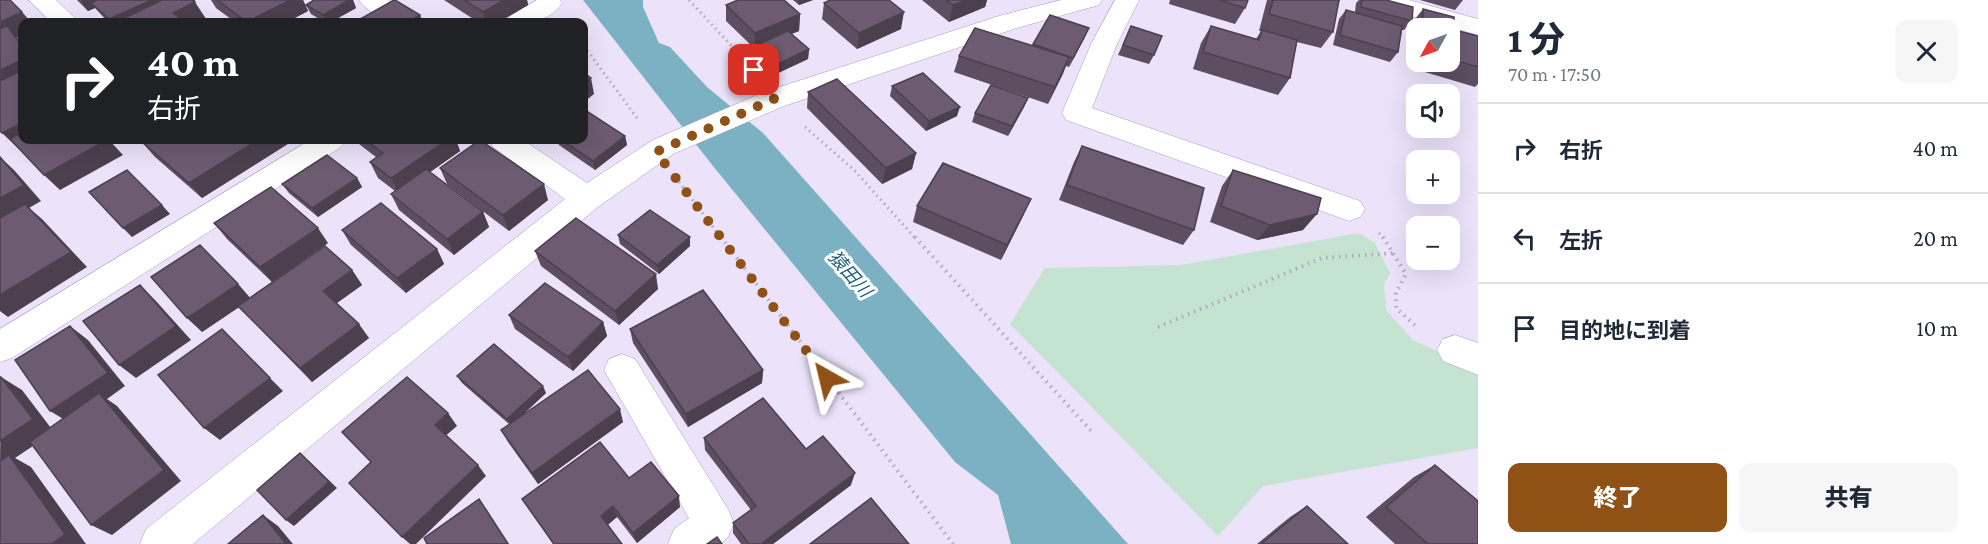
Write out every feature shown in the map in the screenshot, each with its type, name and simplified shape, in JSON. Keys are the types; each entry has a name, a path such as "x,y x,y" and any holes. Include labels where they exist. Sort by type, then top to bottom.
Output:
{"street":[{"path":"41,0 61,18"},
{"path":"161,544 587,199 659,149 774,99 1008,22 1090,0"},
{"path":"1127,0 1104,44 1076,113 1349,209"},
{"path":"1380,0 1478,27"},
{"path":"526,18 550,3"},
{"path":"0,347 325,144"},
{"path":"509,144 587,199"},
{"path":"622,370 714,523 689,544"}],"path":[{"path":"689,0 771,88 774,99 854,170 1092,432"},
{"path":"588,51 953,544"},
{"path":"1349,209 1365,219 1395,253 1406,274 1396,293 1396,308 1413,325 1466,354"},
{"path":"1158,327 1322,258 1395,253"}],"green space":[{"path":"1359,233 1375,243 1390,273 1384,284 1386,310 1413,340 1478,370 1478,448 1263,486 1218,536 1010,324 1045,268 1181,265"}],"water":[{"name":"猿田川","path":"583,0 643,0 643,7 659,43 670,47 707,87 763,133 1128,544 1011,544 998,495 955,462 713,166"}],"building":[{"path":"0,0 10,0 22,12 0,22"},
{"path":"97,0 152,0 111,18 108,18 91,3"},
{"path":"162,0 192,0 195,2 173,13 180,18 124,18"},
{"path":"217,0 290,0 255,18 242,18"},
{"path":"314,0 349,0 323,15 306,5"},
{"path":"394,0 420,15 415,18 362,18"},
{"path":"464,0 504,0 483,12"},
{"path":"738,0 784,0 800,14 755,33 726,5"},
{"path":"830,0 889,0 904,12 859,33 824,3"},
{"path":"946,0 966,0 953,5"},
{"path":"1219,0 1248,0 1245,8"},
{"path":"1273,0 1339,0 1333,32 1269,14"},
{"path":"1362,0 1386,0 1413,7 1412,18 1406,19 1361,7"},
{"path":"1423,9 1454,17 1454,18 1423,18"},
{"path":"1346,10 1402,26 1398,52 1340,35"},
{"path":"1050,15 1089,28 1073,58 1033,44"},
{"path":"7,26 18,40 18,62 0,70 0,29"},
{"path":"1131,26 1162,36 1154,55 1123,45"},
{"path":"1211,26 1259,40 1262,30 1297,40 1290,78 1203,52"},
{"path":"975,28 1069,57 1055,87 959,56"},
{"path":"788,31 809,49 778,64 757,45"},
{"path":"1460,31 1478,36 1478,67 1460,62"},
{"path":"18,72 18,125 2,133 0,131 0,81"},
{"path":"923,73 960,107 929,121 892,86"},
{"path":"837,79 916,153 886,168 808,92"},
{"path":"991,85 1028,98 1012,126 975,113"},
{"path":"588,112 625,136 593,161 568,144 588,144"},
{"path":"18,134 18,144 100,144 44,175 10,139"},
{"path":"144,144 252,144 189,183"},
{"path":"371,144 441,144 391,178 370,162 383,153"},
{"path":"474,144 486,144 544,184 503,215 440,168"},
{"path":"1082,146 1204,188 1194,230 1067,185"},
{"path":"327,155 357,178 312,208 282,184"},
{"path":"0,157 24,185 0,198"},
{"path":"943,163 1031,199 1007,245 917,206"},
{"path":"426,169 483,212 447,239 391,194"},
{"path":"127,170 162,205 123,228 89,192"},
{"path":"1233,170 1321,198 1317,214 1270,225 1221,206"},
{"path":"271,187 318,228 260,267 214,223"},
{"path":"381,203 437,249 397,278 342,230"},
{"path":"25,204 71,252 0,295 0,218"},
{"path":"650,210 690,237 657,265 618,235"},
{"path":"576,218 656,274 615,311 535,251"},
{"path":"200,245 238,284 187,318 151,277"},
{"path":"325,246 352,270 323,291 359,324 300,368 238,306"},
{"path":"545,283 603,322 568,357 509,315"},
{"path":"140,285 176,326 119,365 83,321"},
{"path":"703,290 763,370 686,414 630,329"},
{"path":"70,326 108,373 50,411 15,360"},
{"path":"222,329 270,378 204,428 158,375"},
{"path":"494,344 543,386 507,419 457,376"},
{"path":"588,370 620,409 532,473 501,430"},
{"path":"0,377 33,419 0,441"},
{"path":"407,377 448,413 435,425 478,465 402,537 349,483 371,462 342,432"},
{"path":"99,393 164,470 91,525 30,442"},
{"path":"763,398 806,449 823,436 855,473 761,544 749,544 733,523 756,506 704,438"},
{"path":"600,442 629,478 651,462 679,496 633,533 613,506 601,516 622,544 554,544 522,499"},
{"path":"300,453 329,482 286,520 257,490"},
{"path":"9,455 65,534 52,544 0,544 0,461"},
{"path":"1435,465 1478,501 1478,544 1428,544 1386,507"},
{"path":"871,498 909,544 810,544"},
{"path":"479,499 508,544 427,544 424,538"},
{"path":"1307,506 1348,544 1261,544"},
{"path":"263,515 286,544 228,544"},
{"path":"717,537 722,544 707,544"}],"route":[{"path":"754,70 771,88 774,99 656,152 827,378"}]}
